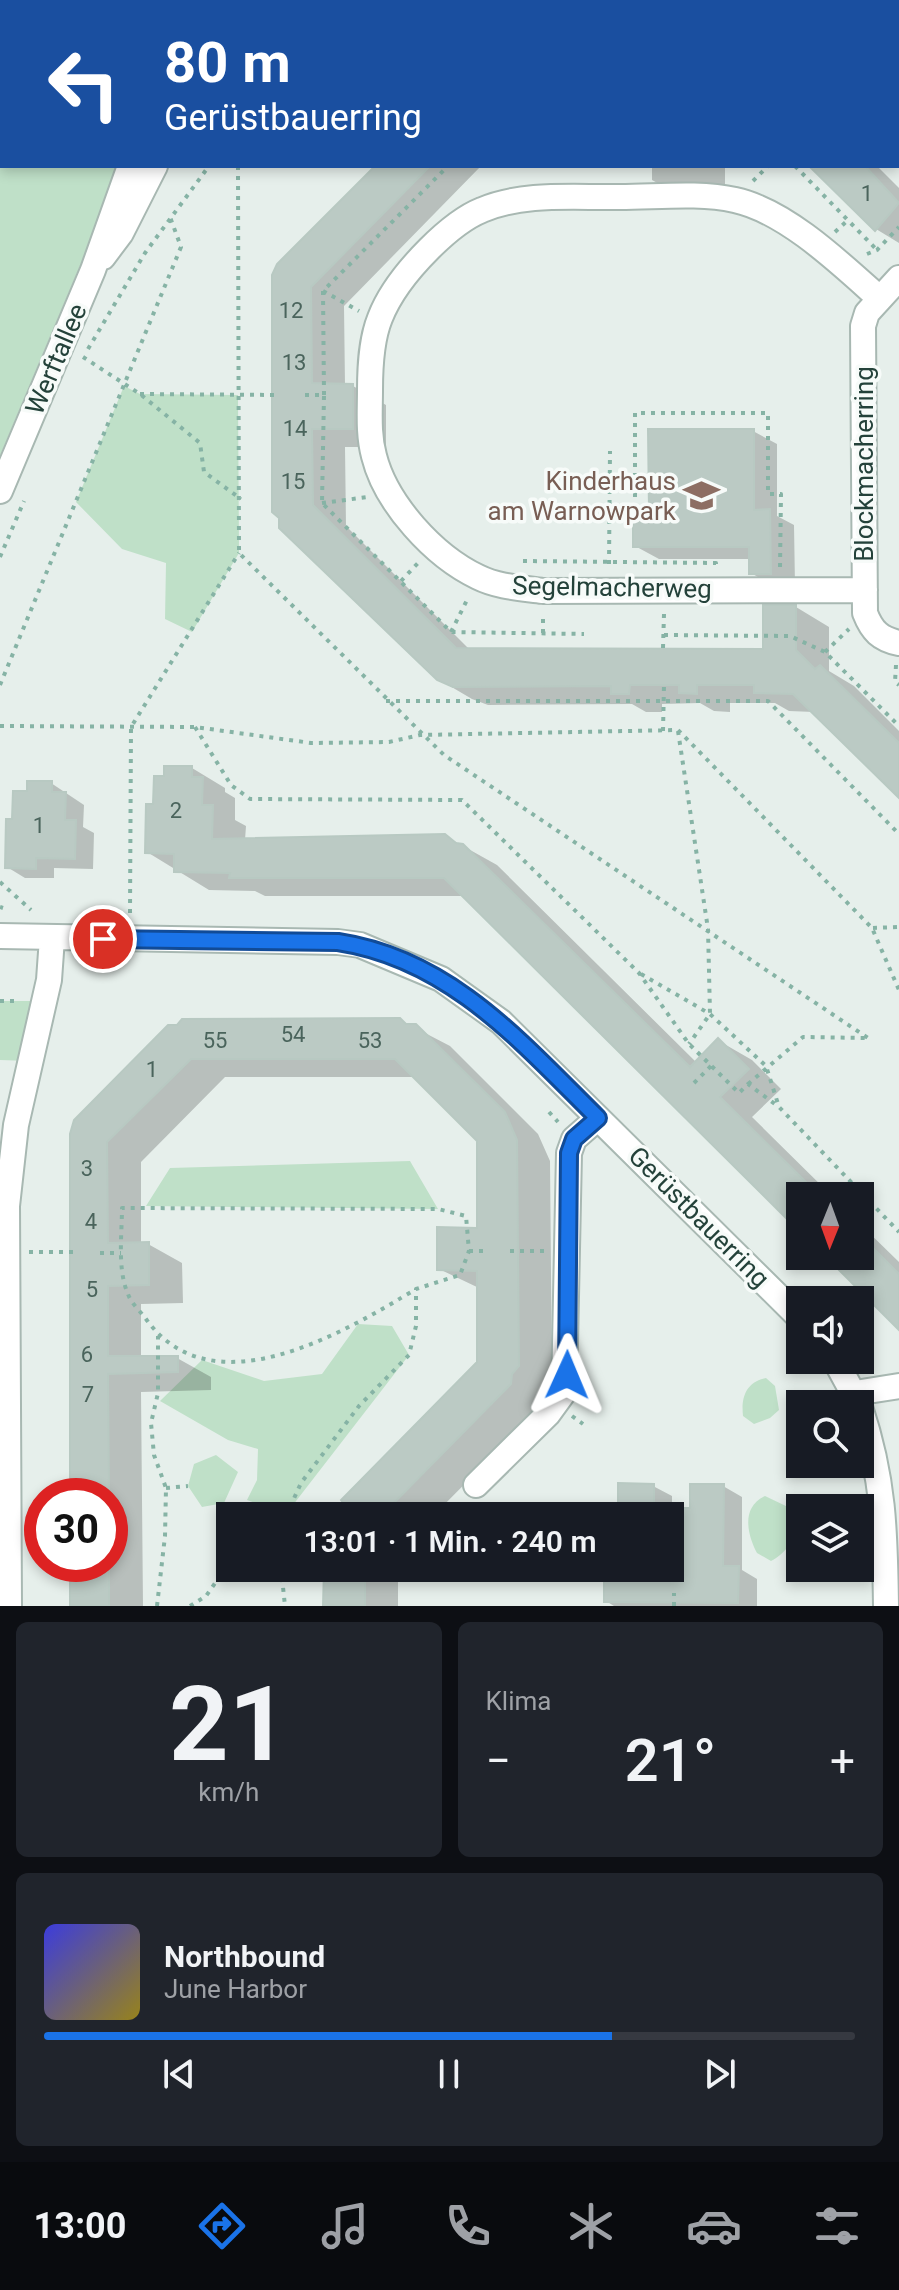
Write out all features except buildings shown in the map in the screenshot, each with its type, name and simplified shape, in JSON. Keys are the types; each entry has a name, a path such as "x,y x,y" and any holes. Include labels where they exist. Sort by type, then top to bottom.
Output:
{"street":[{"name":"Werftallee","path":"0,491 93,270 105,227 129,168"},
{"name":"Werftallee","path":"93,270 121,233 154,168"},
{"name":"Segelmacherweg","path":"865,602 779,590 543,591 505,586 478,577 434,547 390,494 374,459 370,432 370,366 378,322 389,298 418,260 446,232 482,209 516,201 568,198 735,200 768,212 842,264 879,298"},
{"name":"Blockmacherring","path":"865,602 863,326 879,298 899,278"},
{"path":"865,602 872,629 882,639 899,643"},
{"name":"Gerüstbauerring","path":"0,936 338,942 360,945 428,972 475,1000 786,1304"},
{"path":"9,1606 7,1206 16,1125 49,980 52,938"},
{"path":"476,1485 548,1414 564,1392 569,1153 574,1139 598,1118"},
{"path":"874,1395 899,1386"},
{"path":"874,1449 884,1513 886,1606"}],"path":[{"path":"77,372 111,305 170,217 207,168"},
{"path":"130,913 131,727 239,553 238,168"},
{"path":"446,168 323,291 322,503 451,632 584,634"},
{"path":"797,168 877,250"},
{"path":"0,685 181,247 170,217"},
{"path":"837,230 848,220"},
{"path":"842,264 877,250 899,227"},
{"path":"323,291 378,322"},
{"path":"83,357 140,394 200,443 204,472 241,499"},
{"path":"140,394 280,395"},
{"path":"305,395 324,395"},
{"path":"635,497 635,413 768,413 768,494 781,494 779,590"},
{"path":"609,564 610,451"},
{"path":"322,503 390,494"},
{"path":"0,557 24,500"},
{"path":"195,727 231,785 250,799 462,800 639,973 689,1044 739,1093 766,1066 803,1037 868,1038 444,755 420,735 239,553"},
{"path":"523,561 716,563 716,590"},
{"path":"451,632 478,577"},
{"path":"663,648 664,590"},
{"path":"825,652 865,602"},
{"path":"664,635 790,636 825,652 899,726"},
{"path":"663,731 664,685"},
{"path":"386,701 768,701 899,834"},
{"path":"0,726 195,727 311,743 389,742 420,735 678,730 872,928 899,990"},
{"path":"678,730 708,929 710,1014 689,1044"},
{"path":"0,882 31,910"},
{"path":"872,928 899,927"},
{"path":"639,973 710,1014 766,1066 779,1107"},
{"path":"694,1083 711,1066"},
{"path":"748,1084 779,1107 899,1232"},
{"path":"122,1208 438,1209 466,1216 469,1251 460,1275 416,1289 358,1324 293,1351 249,1361 202,1360 158,1336 127,1293 121,1253 122,1208"},
{"path":"510,1251 568,1250"},
{"path":"469,1251 486,1251"},
{"path":"7,1255 79,1252"},
{"path":"100,1253 121,1253"},
{"path":"292,1502 301,1483 359,1406 409,1355 416,1326 416,1289"},
{"path":"157,1606 165,1536 166,1488 154,1455 151,1423 158,1393 158,1336"},
{"path":"166,1488 188,1486"},
{"path":"190,1606 206,1596 216,1582"},
{"path":"282,1582 285,1606"},
{"path":"674,1593 674,1606"}],"green space":[{"path":"0,168 121,168 0,456"},
{"path":"124,386 140,394 238,395 239,553 192,632 165,619 166,563 122,549 76,502"},
{"path":"0,1001 43,1001 30,1061 0,1060"},
{"path":"410,1161 438,1209 146,1206 170,1168"},
{"path":"358,1324 392,1326 409,1355 295,1502 247,1500 257,1480 258,1449 228,1440 160,1401 202,1360 264,1381 322,1374"},
{"path":"766,1378 775,1386 779,1410 770,1418 754,1424 743,1416 744,1397 749,1387"},
{"path":"216,1455 238,1472 224,1502 202,1507 188,1486 194,1464"},
{"path":"765,1496 786,1506 786,1549 771,1561 757,1553 749,1530 749,1514 757,1501"}],"place":[{"name":"Kinderhaus am Warnowpark","path":"702,496"}],"route":[{"path":"103,939 338,942 360,945 402,960 441,979 475,1000 501,1022 598,1118 574,1139 569,1153 567,1375"}]}
